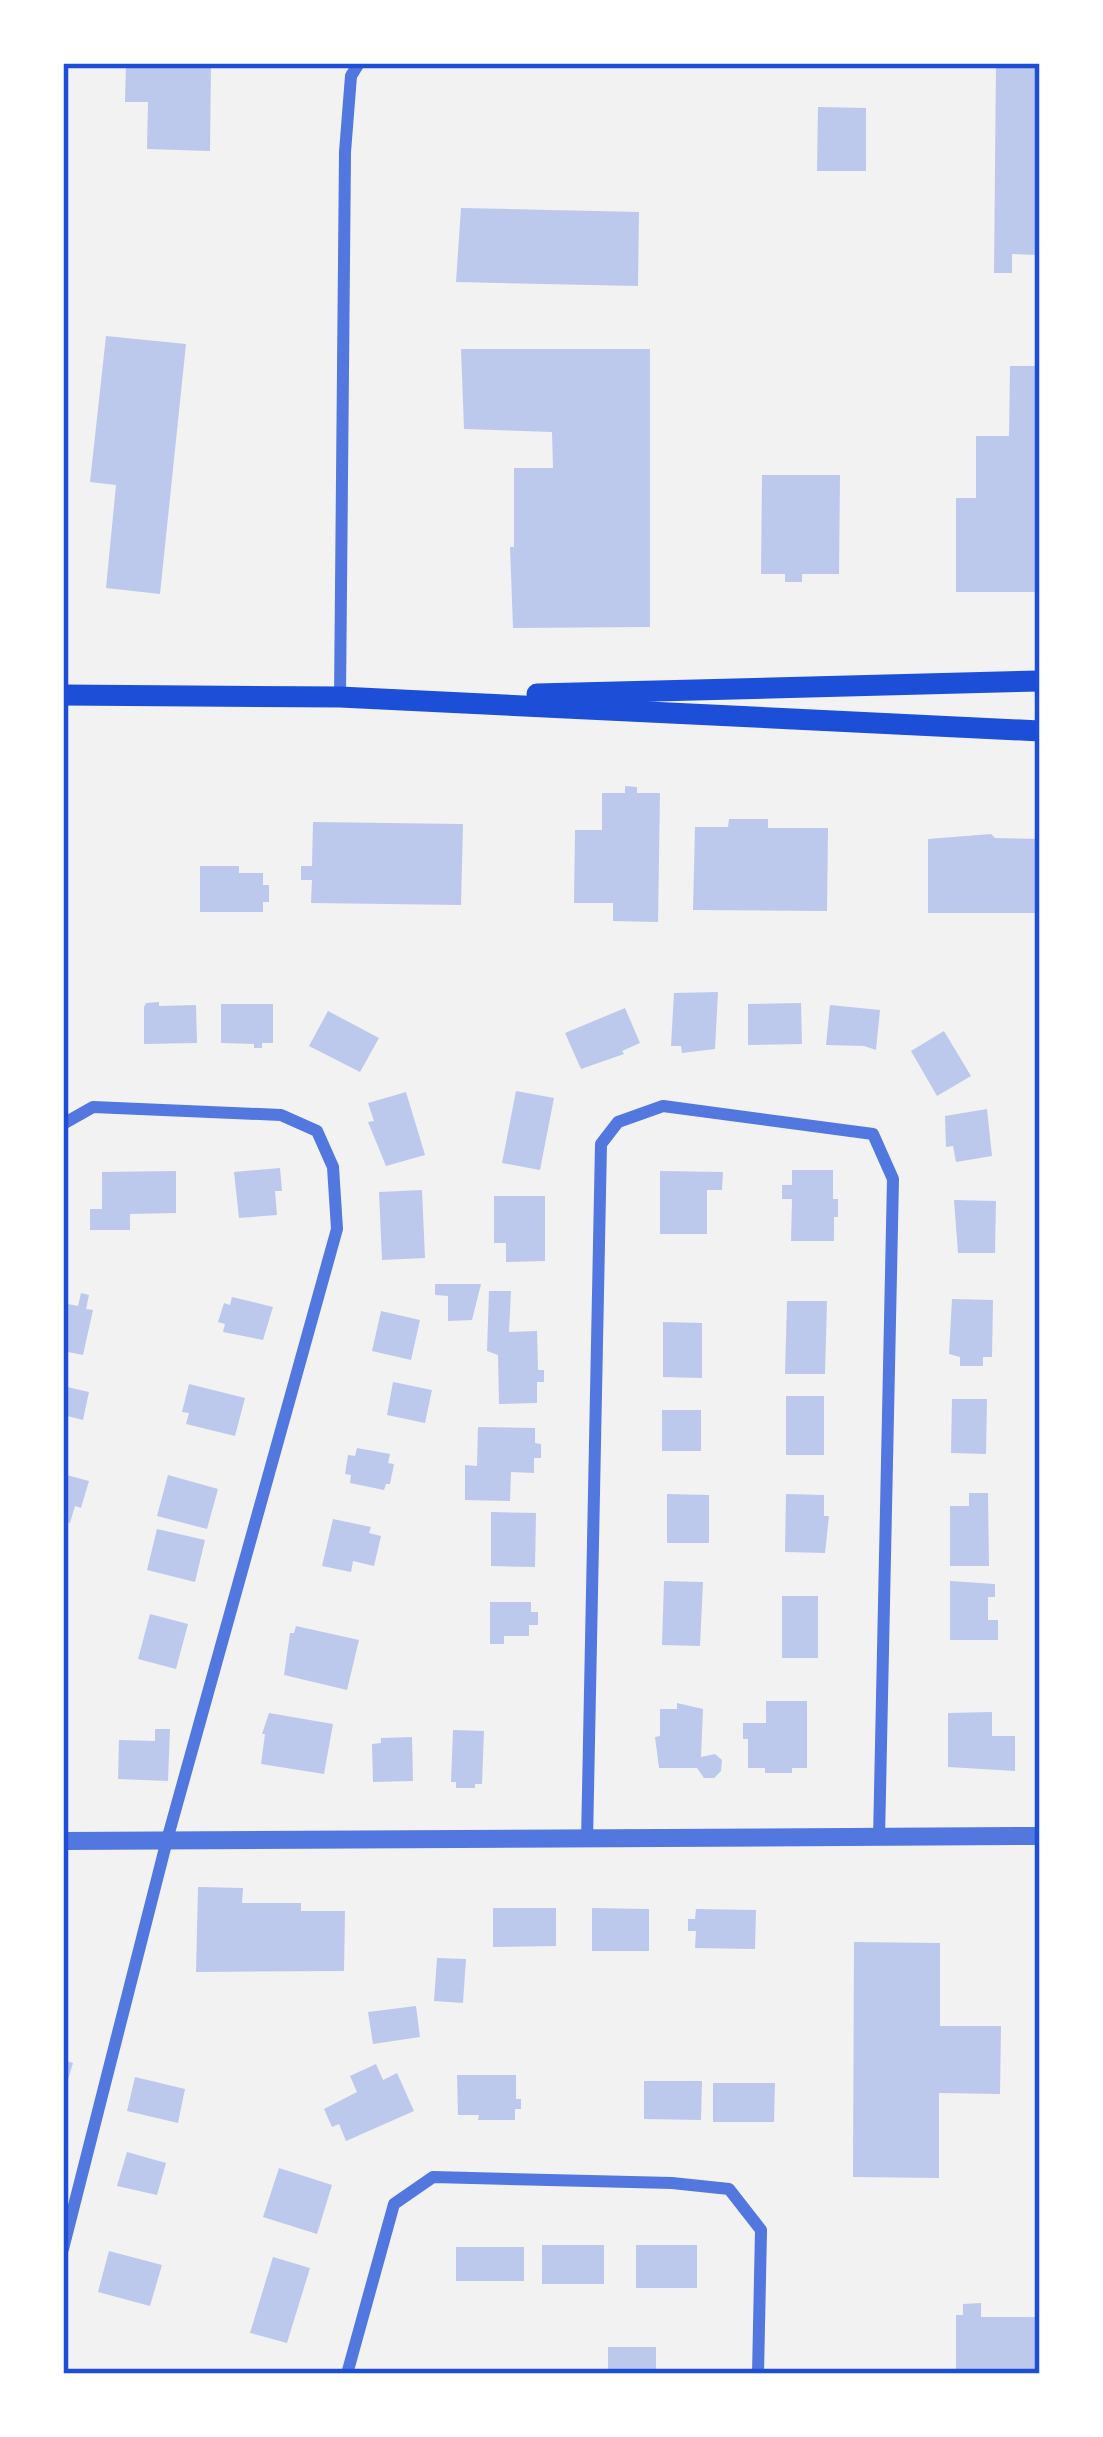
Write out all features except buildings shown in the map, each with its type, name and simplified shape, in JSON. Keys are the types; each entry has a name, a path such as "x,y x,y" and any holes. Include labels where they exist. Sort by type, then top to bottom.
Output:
{"main road":[{"path":"351,698 1040,681"},
{"path":"63,694 351,698 1040,730"}],"street":[{"path":"351,698 345,152 351,76 358,63"},
{"path":"587,1841 601,1144 618,1122 663,1106 872,1134 893,1179 879,1839"},
{"path":"63,2249 167,1840 337,1229 333,1168 316,1131 280,1115 93,1107 65,1122"},
{"path":"63,1841 1040,1836"},
{"path":"347,2374 394,2204 433,2177 729,2188 761,2230 758,2374"}]}
